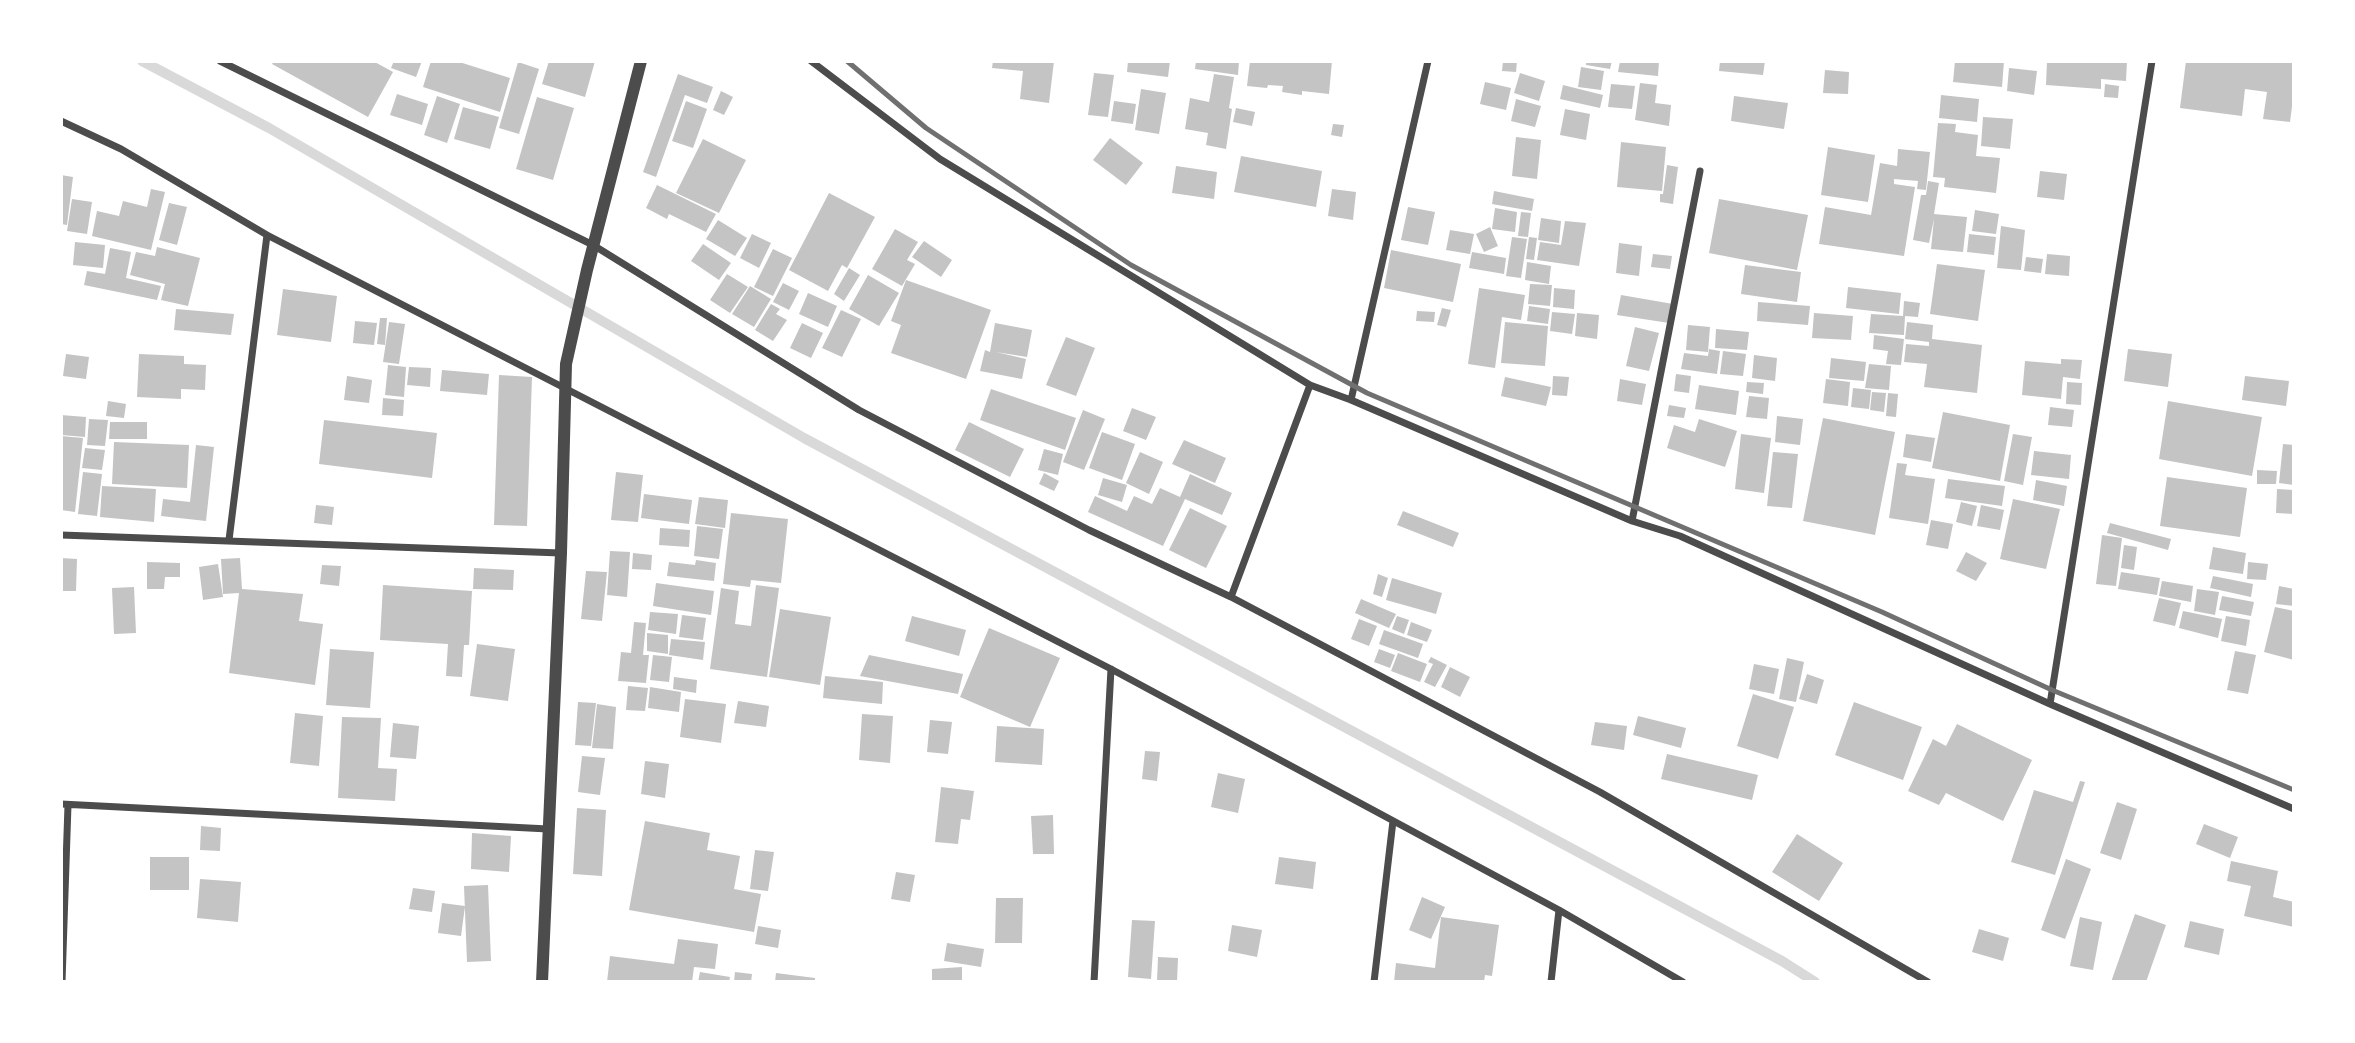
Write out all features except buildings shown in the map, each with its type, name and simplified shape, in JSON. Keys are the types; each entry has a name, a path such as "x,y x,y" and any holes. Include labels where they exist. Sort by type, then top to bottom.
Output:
{"street":[{"path":"220,61 593,245 859,410 1089,530 1231,597 1600,792 1928,982"},
{"path":"542,982 561,553 566,364 593,245 641,61"},
{"path":"811,61 940,159 1310,385 1351,400 1632,521 1692,542 2050,704 2294,809"},
{"path":"1351,400 1429,61"},
{"path":"2050,704 2152,61"},
{"path":"61,121 121,149 267,235 1111,669 1559,910 1683,982"},
{"path":"1632,521 1700,171"},
{"path":"229,540 267,235"},
{"path":"1231,597 1310,385"},
{"path":"61,535 561,553"},
{"path":"1094,982 1111,669"},
{"path":"62,982 64,805 548,829"},
{"path":"1374,982 1393,821"},
{"path":"1551,982 1559,910"}],"waterway":[{"path":"142,61 269,128 804,438 1782,961 1815,982"}],"railway":[{"path":"847,61 926,128 1131,265 1367,393 1882,612 2052,690 2294,790"}]}
